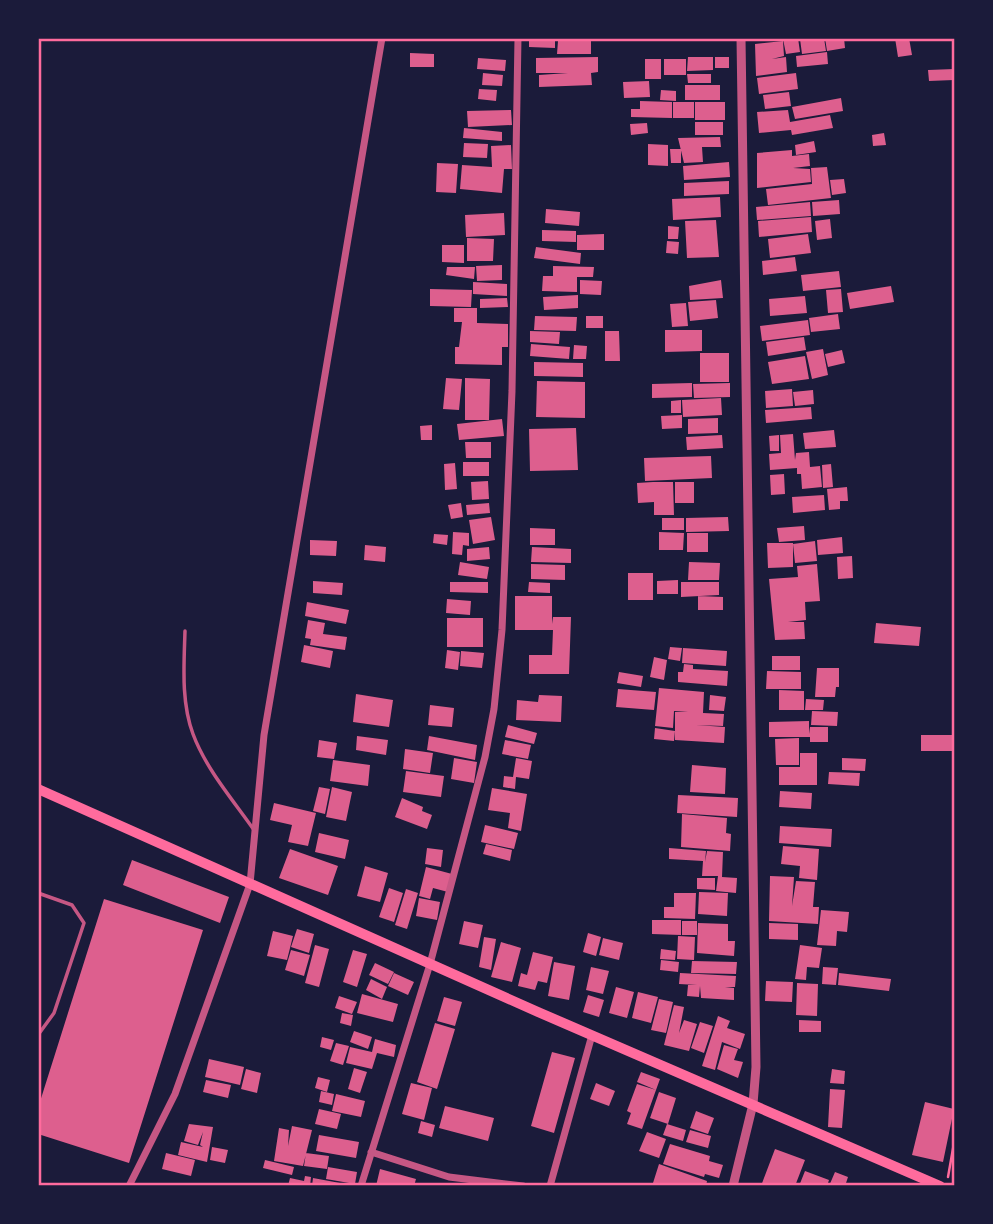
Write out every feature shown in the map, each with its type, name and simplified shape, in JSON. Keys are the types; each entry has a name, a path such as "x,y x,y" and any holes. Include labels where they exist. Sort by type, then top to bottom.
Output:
{"main road":[{"path":"38,789 430,964 940,1185"}],"street":[{"path":"129,1185 175,1094 250,884 264,735 382,38"},
{"path":"361,1185 430,964 485,758 500,643 512,391 518,38"},
{"path":"733,1185 753,1104 756,1067 741,38"},
{"path":"550,1185 592,1035"},
{"path":"371,1153 449,1177 523,1185"}],"lane":[{"path":"185,631 183,678 192,732 201,753 256,832"},
{"path":"38,894 72,905 84,923 54,1013 38,1035"}],"path":[{"path":"947,1185 954,1143"}],"building":[{"path":"529,38 555,38 555,48 529,47"},
{"path":"798,38 800,52 786,54 783,39"},
{"path":"824,38 826,51 802,54 800,39"},
{"path":"825,38 844,38 845,48 827,51"},
{"path":"895,38 909,38 912,55 898,57"},
{"path":"558,41 591,41 591,54 557,54"},
{"path":"783,41 784,56 772,59 786,57 787,72 756,76 755,44"},
{"path":"827,52 828,64 797,67 796,56"},
{"path":"410,53 434,54 434,67 410,67"},
{"path":"598,57 598,72 591,73 592,85 539,87 539,75 568,73 536,73 536,58"},
{"path":"688,57 713,57 713,70 687,71"},
{"path":"715,57 729,57 729,68 715,68"},
{"path":"478,58 506,60 505,71 477,69"},
{"path":"645,59 661,59 661,79 645,79"},
{"path":"664,59 686,59 686,75 664,75"},
{"path":"954,69 954,80 929,81 928,70"},
{"path":"483,73 503,75 502,86 482,85"},
{"path":"796,73 798,89 759,94 757,78"},
{"path":"687,74 711,74 711,83 688,83"},
{"path":"649,81 650,97 624,98 623,82"},
{"path":"685,85 720,85 720,100 685,100"},
{"path":"479,89 497,90 496,101 478,99"},
{"path":"661,90 676,91 676,101 660,100"},
{"path":"789,92 791,106 765,109 763,95"},
{"path":"841,98 843,111 795,119 792,107"},
{"path":"640,101 672,102 672,118 631,117 631,109 640,109"},
{"path":"673,102 694,102 694,118 673,118"},
{"path":"695,102 725,102 725,120 695,120"},
{"path":"511,110 512,125 468,127 467,111"},
{"path":"788,110 790,122 830,115 833,128 792,135 791,130 759,133 757,112"},
{"path":"695,122 723,122 723,135 695,135"},
{"path":"647,123 648,133 631,135 630,124"},
{"path":"464,128 502,132 502,141 463,138"},
{"path":"884,133 886,145 873,146 872,135"},
{"path":"720,137 721,147 702,147 703,162 684,163 678,138"},
{"path":"814,141 816,152 796,155 795,145"},
{"path":"464,143 488,144 487,158 463,157"},
{"path":"648,144 668,145 668,166 648,165"},
{"path":"511,145 512,169 504,169 502,193 460,189 462,165 492,167 491,146"},
{"path":"670,149 681,149 681,163 671,163"},
{"path":"792,150 792,156 809,154 810,166 793,168 810,169 811,182 757,188 757,153"},
{"path":"729,162 730,177 684,180 683,166"},
{"path":"437,163 458,164 456,193 436,192"},
{"path":"827,167 831,198 768,205 766,189 812,184 811,168"},
{"path":"844,179 846,193 832,195 830,180"},
{"path":"729,181 729,194 684,196 684,183"},
{"path":"720,197 721,217 673,220 672,199"},
{"path":"839,200 840,214 813,216 812,202"},
{"path":"810,202 811,216 757,220 756,207"},
{"path":"546,209 580,212 579,226 545,223"},
{"path":"504,213 505,235 466,237 465,215"},
{"path":"811,217 812,232 759,237 758,221"},
{"path":"830,219 832,238 817,240 815,221"},
{"path":"716,220 719,257 687,258 685,221"},
{"path":"668,226 679,227 678,239 668,239"},
{"path":"542,230 576,231 576,242 542,241"},
{"path":"604,234 604,250 577,250 577,235"},
{"path":"808,234 811,253 770,258 768,239"},
{"path":"467,238 494,239 493,261 467,261"},
{"path":"667,241 679,242 678,254 666,253"},
{"path":"442,245 464,245 464,263 442,262"},
{"path":"536,247 581,253 580,264 534,258"},
{"path":"795,257 797,271 763,275 762,261"},
{"path":"502,265 502,280 477,281 476,266"},
{"path":"553,266 594,267 593,277 577,277 577,292 542,291 543,276 553,276"},
{"path":"447,267 475,267 474,279 446,275"},
{"path":"839,271 841,287 803,291 801,275"},
{"path":"580,280 602,281 601,295 580,294"},
{"path":"721,280 723,298 690,300 689,286"},
{"path":"473,282 507,284 507,296 473,294"},
{"path":"891,286 894,302 850,309 847,293"},
{"path":"430,289 472,290 471,307 430,306"},
{"path":"841,289 843,312 828,313 826,290"},
{"path":"578,295 578,308 544,310 543,297"},
{"path":"805,296 807,313 770,316 769,299"},
{"path":"507,298 508,307 480,308 480,299"},
{"path":"716,300 718,318 690,321 688,302"},
{"path":"686,303 688,326 672,327 670,304"},
{"path":"454,308 477,308 477,323 508,324 508,347 502,347 502,365 455,364 455,347 459,347 462,322 454,322"},
{"path":"838,314 840,329 811,332 809,318"},
{"path":"535,316 577,317 576,331 534,330"},
{"path":"586,316 603,316 603,328 586,328"},
{"path":"808,320 810,335 762,341 760,326"},
{"path":"665,330 702,330 702,351 665,352"},
{"path":"530,331 560,332 559,344 530,342"},
{"path":"605,331 619,331 620,361 605,361"},
{"path":"804,337 806,350 768,356 766,342"},
{"path":"531,344 570,347 569,359 530,356"},
{"path":"574,345 587,346 586,359 573,359"},
{"path":"823,349 828,375 812,379 806,352"},
{"path":"842,350 845,363 828,367 825,354"},
{"path":"700,353 729,353 729,382 700,382"},
{"path":"805,356 809,379 772,384 768,362"},
{"path":"534,362 583,363 583,377 534,376"},
{"path":"446,378 462,379 459,410 443,409"},
{"path":"465,378 490,379 489,420 465,420"},
{"path":"537,381 585,382 585,418 536,417"},
{"path":"692,383 692,397 652,398 652,384"},
{"path":"730,383 730,397 694,398 693,384"},
{"path":"792,389 793,406 766,408 765,391"},
{"path":"813,390 814,404 795,406 793,392"},
{"path":"721,398 722,415 683,417 682,400"},
{"path":"681,400 681,413 671,413 671,401"},
{"path":"811,407 812,419 766,423 765,410"},
{"path":"682,415 682,428 662,429 661,416"},
{"path":"718,418 718,433 688,434 688,419"},
{"path":"502,419 504,436 459,440 457,424"},
{"path":"432,425 432,440 421,440 420,426"},
{"path":"576,428 578,470 530,471 529,429"},
{"path":"834,430 836,447 805,449 803,433"},
{"path":"793,434 795,460 796,453 809,452 810,467 820,466 822,487 802,489 801,474 797,474 797,468 770,470 769,454 781,453 780,435"},
{"path":"722,435 723,448 687,450 686,437"},
{"path":"779,435 779,451 770,451 769,436"},
{"path":"465,442 491,442 491,458 466,458"},
{"path":"711,456 712,478 645,481 644,458"},
{"path":"463,462 489,462 489,476 463,476"},
{"path":"455,463 457,489 445,490 444,464"},
{"path":"831,464 833,487 823,488 822,465"},
{"path":"784,474 785,494 771,495 770,475"},
{"path":"488,481 489,499 472,500 471,482"},
{"path":"673,482 674,515 654,515 654,502 638,503 637,483"},
{"path":"675,482 694,482 694,503 675,503"},
{"path":"847,487 848,501 840,501 840,509 829,510 827,489"},
{"path":"824,495 825,510 793,513 792,497"},
{"path":"461,503 463,517 451,519 448,505"},
{"path":"489,503 490,513 467,515 466,505"},
{"path":"491,517 495,540 473,544 469,520"},
{"path":"728,517 729,531 686,532 686,518"},
{"path":"662,518 684,518 684,530 662,530"},
{"path":"804,526 805,540 779,542 777,528"},
{"path":"530,528 555,529 555,545 530,545"},
{"path":"453,532 469,533 469,546 463,545 462,555 452,554"},
{"path":"659,532 684,533 683,550 659,550"},
{"path":"687,533 708,533 708,552 687,552"},
{"path":"434,534 448,535 447,545 433,543"},
{"path":"842,537 843,553 818,555 817,540"},
{"path":"310,540 337,541 336,556 310,555"},
{"path":"815,541 817,561 795,563 793,544"},
{"path":"767,543 793,543 793,567 768,568"},
{"path":"365,545 386,547 385,562 364,560"},
{"path":"489,547 490,559 467,561 467,549"},
{"path":"532,547 571,549 571,563 531,562"},
{"path":"852,556 853,578 838,579 837,557"},
{"path":"460,562 489,567 487,579 458,575"},
{"path":"689,562 720,563 719,580 688,580"},
{"path":"531,564 565,565 565,580 531,579"},
{"path":"817,564 820,601 805,602 806,620 788,622 804,622 805,639 775,640 769,579 798,577 797,566"},
{"path":"628,573 653,573 653,600 628,600"},
{"path":"678,580 678,594 657,594 657,581"},
{"path":"313,581 343,583 342,595 313,593"},
{"path":"450,582 488,582 488,593 450,592"},
{"path":"529,582 550,583 550,593 528,592"},
{"path":"681,582 719,582 719,595 681,597"},
{"path":"515,596 552,596 552,624 553,617 571,617 569,674 529,674 529,655 552,655 553,630 515,630"},
{"path":"698,596 723,597 723,610 698,610"},
{"path":"447,599 471,601 470,615 446,613"},
{"path":"307,602 349,610 346,624 305,616"},
{"path":"447,618 483,618 483,647 447,647"},
{"path":"308,620 325,623 323,634 347,637 345,650 310,645 311,639 305,638"},
{"path":"876,623 921,627 919,646 874,643"},
{"path":"304,645 333,651 330,668 301,662"},
{"path":"670,647 682,648 680,661 668,659"},
{"path":"683,648 727,651 726,666 682,663"},
{"path":"447,650 460,652 458,670 445,668"},
{"path":"461,651 484,653 482,668 460,666"},
{"path":"772,656 800,656 800,670 772,670"},
{"path":"654,657 667,660 664,680 650,677"},
{"path":"684,664 693,665 693,669 728,671 727,686 678,682 678,672 683,672"},
{"path":"817,668 839,668 839,687 836,687 835,697 815,697"},
{"path":"767,671 801,672 801,689 766,689"},
{"path":"619,672 643,676 641,687 617,683"},
{"path":"659,688 704,692 703,713 724,714 723,726 696,725 725,727 724,743 675,740 675,712 688,712 674,711 673,728 655,726"},
{"path":"618,689 656,692 654,710 616,707"},
{"path":"779,690 804,691 804,710 779,710"},
{"path":"356,694 393,700 389,727 353,722"},
{"path":"539,695 562,696 561,722 516,720 517,700 538,702"},
{"path":"710,695 726,697 724,711 709,710"},
{"path":"806,699 824,700 823,710 805,710"},
{"path":"430,705 454,708 452,727 428,725"},
{"path":"812,711 838,712 837,726 811,725"},
{"path":"809,721 809,734 810,727 828,727 828,742 810,742 810,737 769,737 769,722"},
{"path":"508,725 537,733 534,744 505,737"},
{"path":"655,728 675,731 674,741 654,739"},
{"path":"921,735 954,735 954,751 921,751"},
{"path":"357,736 388,740 386,755 356,750"},
{"path":"429,736 477,745 475,760 427,750"},
{"path":"799,738 799,765 776,765 775,739"},
{"path":"319,740 337,743 334,759 317,757"},
{"path":"505,740 531,745 528,759 502,754"},
{"path":"405,749 433,753 430,773 403,769"},
{"path":"800,753 817,753 817,785 779,785 779,767 800,767"},
{"path":"454,758 477,762 474,783 451,779"},
{"path":"516,758 532,761 529,779 516,777 515,789 503,787 504,776 513,777"},
{"path":"842,758 866,759 865,771 842,770"},
{"path":"333,760 370,765 368,786 330,781"},
{"path":"692,765 726,768 725,794 690,792"},
{"path":"406,771 444,776 441,797 403,792"},
{"path":"829,772 860,773 859,786 828,784"},
{"path":"319,787 330,789 325,814 313,811"},
{"path":"332,787 352,792 346,821 326,817"},
{"path":"492,788 527,794 521,831 508,828 510,813 488,810"},
{"path":"780,791 812,793 811,809 779,807"},
{"path":"678,795 738,798 737,817 677,813"},
{"path":"402,798 423,807 422,811 432,815 427,829 395,817"},
{"path":"274,803 316,813 308,846 288,842 292,825 270,820"},
{"path":"682,814 727,818 726,833 731,834 730,851 681,847"},
{"path":"485,825 518,833 514,849 481,842"},
{"path":"780,826 832,829 831,847 779,843"},
{"path":"319,833 349,840 345,859 315,852"},
{"path":"486,844 512,850 510,861 483,854"},
{"path":"783,846 819,849 817,880 799,878 800,866 781,864"},
{"path":"427,848 443,850 441,867 425,864"},
{"path":"669,848 706,851 705,862 707,851 723,852 722,877 737,878 736,893 716,891 718,876 702,876 703,861 669,859"},
{"path":"290,849 338,866 328,895 279,878"},
{"path":"132,860 229,897 220,923 123,885"},
{"path":"365,866 388,873 380,902 357,896"},
{"path":"426,867 452,874 448,892 433,888 430,899 419,896"},
{"path":"770,876 794,877 792,906 796,881 815,882 813,907 819,907 818,924 769,921"},
{"path":"697,878 715,878 715,890 697,889"},
{"path":"389,888 403,893 394,922 379,917"},
{"path":"406,889 418,893 407,929 395,925"},
{"path":"699,892 728,893 727,916 698,914"},
{"path":"674,893 696,893 695,919 664,918 664,907 674,907"},
{"path":"419,898 440,902 437,920 416,916"},
{"path":"104,899 203,930 129,1163 38,1134 38,1108"},
{"path":"821,910 849,912 847,932 837,931 836,946 817,945"},
{"path":"652,920 681,920 681,935 652,934"},
{"path":"464,921 483,925 478,948 459,944"},
{"path":"682,921 697,921 697,935 682,935"},
{"path":"698,923 728,924 728,941 735,941 734,956 697,953"},
{"path":"769,923 798,924 798,940 769,939"},
{"path":"297,929 314,934 309,953 291,947"},
{"path":"273,931 293,936 287,960 267,956"},
{"path":"588,933 601,937 596,956 583,952"},
{"path":"678,936 695,937 694,960 677,959"},
{"path":"484,937 496,939 491,970 479,967"},
{"path":"603,938 623,943 619,960 599,955"},
{"path":"501,942 521,948 512,982 491,977"},
{"path":"315,945 329,949 319,987 305,983"},
{"path":"800,945 822,948 819,968 807,967 806,980 795,979"},
{"path":"661,949 676,951 675,960 660,959"},
{"path":"291,950 310,955 304,976 285,970"},
{"path":"353,950 367,954 357,987 343,982"},
{"path":"533,952 553,957 547,983 538,981 535,990 518,986 521,973 527,975"},
{"path":"661,960 679,962 678,972 660,970"},
{"path":"692,961 737,962 736,974 691,973"},
{"path":"554,962 575,966 569,1000 548,996"},
{"path":"375,963 394,972 388,984 369,975"},
{"path":"591,967 609,971 603,994 586,990"},
{"path":"823,967 838,968 836,985 822,984"},
{"path":"394,973 414,982 408,995 388,986"},
{"path":"680,973 736,976 735,987 725,987 734,988 734,1000 701,998 700,986 699,997 687,996 688,985 697,985 679,984"},
{"path":"839,973 891,979 889,991 838,985"},
{"path":"371,979 387,987 382,999 366,990"},
{"path":"766,981 793,982 792,1002 765,1001"},
{"path":"797,983 818,984 817,1016 796,1015"},
{"path":"616,987 634,992 627,1018 609,1013"},
{"path":"638,992 658,997 651,1023 632,1018"},
{"path":"362,994 398,1004 393,1022 357,1013"},
{"path":"588,995 604,1000 599,1017 583,1012"},
{"path":"339,996 357,1002 352,1014 335,1008"},
{"path":"444,997 462,1002 455,1026 437,1021"},
{"path":"659,999 673,1002 666,1033 651,1030"},
{"path":"674,1005 684,1007 679,1033 684,1020 697,1024 689,1051 664,1045"},
{"path":"342,1013 353,1015 351,1026 340,1023"},
{"path":"718,1016 730,1021 727,1028 745,1034 740,1049 722,1042 715,1070 702,1066"},
{"path":"799,1020 821,1021 821,1032 799,1032"},
{"path":"700,1022 713,1026 704,1053 691,1048"},
{"path":"435,1023 455,1029 437,1089 417,1082"},
{"path":"354,1031 372,1037 368,1049 350,1042"},
{"path":"322,1037 334,1040 331,1050 320,1047"},
{"path":"375,1039 396,1045 394,1057 377,1053 372,1069 346,1063 350,1047 372,1052"},
{"path":"336,1043 349,1046 343,1065 330,1061"},
{"path":"724,1045 738,1049 734,1060 743,1062 738,1078 717,1069"},
{"path":"552,1052 575,1058 554,1133 531,1126"},
{"path":"209,1059 244,1067 240,1085 205,1077"},
{"path":"354,1068 367,1072 360,1093 348,1089"},
{"path":"246,1069 261,1073 257,1093 241,1089"},
{"path":"832,1069 845,1071 844,1084 830,1083"},
{"path":"641,1072 660,1079 656,1090 637,1082"},
{"path":"318,1077 330,1080 327,1092 315,1088"},
{"path":"206,1080 231,1085 228,1098 203,1092"},
{"path":"411,1083 432,1088 424,1120 402,1114"},
{"path":"596,1083 615,1091 609,1106 590,1099"},
{"path":"637,1084 656,1090 642,1129 627,1124 631,1113 627,1111"},
{"path":"830,1089 845,1090 842,1128 828,1127"},
{"path":"321,1091 334,1094 332,1105 319,1102"},
{"path":"659,1092 676,1098 668,1124 650,1118"},
{"path":"336,1094 365,1101 361,1117 332,1111"},
{"path":"925,1102 954,1109 943,1162 912,1155"},
{"path":"445,1106 494,1118 488,1141 439,1128"},
{"path":"319,1109 341,1114 337,1129 315,1124"},
{"path":"696,1111 714,1118 708,1134 690,1128"},
{"path":"421,1121 435,1125 432,1137 418,1133"},
{"path":"189,1124 213,1127 207,1162 178,1155 181,1142 203,1147 200,1145 203,1132 198,1145 184,1141"},
{"path":"667,1124 686,1130 683,1141 663,1135"},
{"path":"292,1126 312,1130 303,1166 274,1161 279,1128 289,1130 288,1146"},
{"path":"690,1130 711,1136 708,1148 686,1142"},
{"path":"647,1132 666,1139 659,1158 639,1151"},
{"path":"319,1135 359,1142 356,1158 316,1151"},
{"path":"670,1144 710,1156 709,1161 723,1165 719,1178 705,1174 704,1177 663,1164"},
{"path":"212,1147 228,1150 225,1163 210,1160"},
{"path":"775,1149 805,1160 795,1186 761,1186"},
{"path":"166,1153 195,1160 191,1176 162,1169"},
{"path":"306,1153 329,1156 327,1169 304,1166"},
{"path":"265,1160 294,1167 292,1175 263,1168"},
{"path":"659,1164 707,1181 706,1186 653,1183"},
{"path":"328,1167 357,1172 355,1184 326,1179"},
{"path":"380,1169 416,1179 414,1186 376,1186"},
{"path":"805,1171 829,1180 827,1186 799,1186"},
{"path":"835,1172 848,1177 845,1186 829,1186"},
{"path":"305,1176 311,1177 310,1186 288,1186 290,1178 304,1181"},
{"path":"313,1178 340,1183 339,1186 312,1186"}]}
